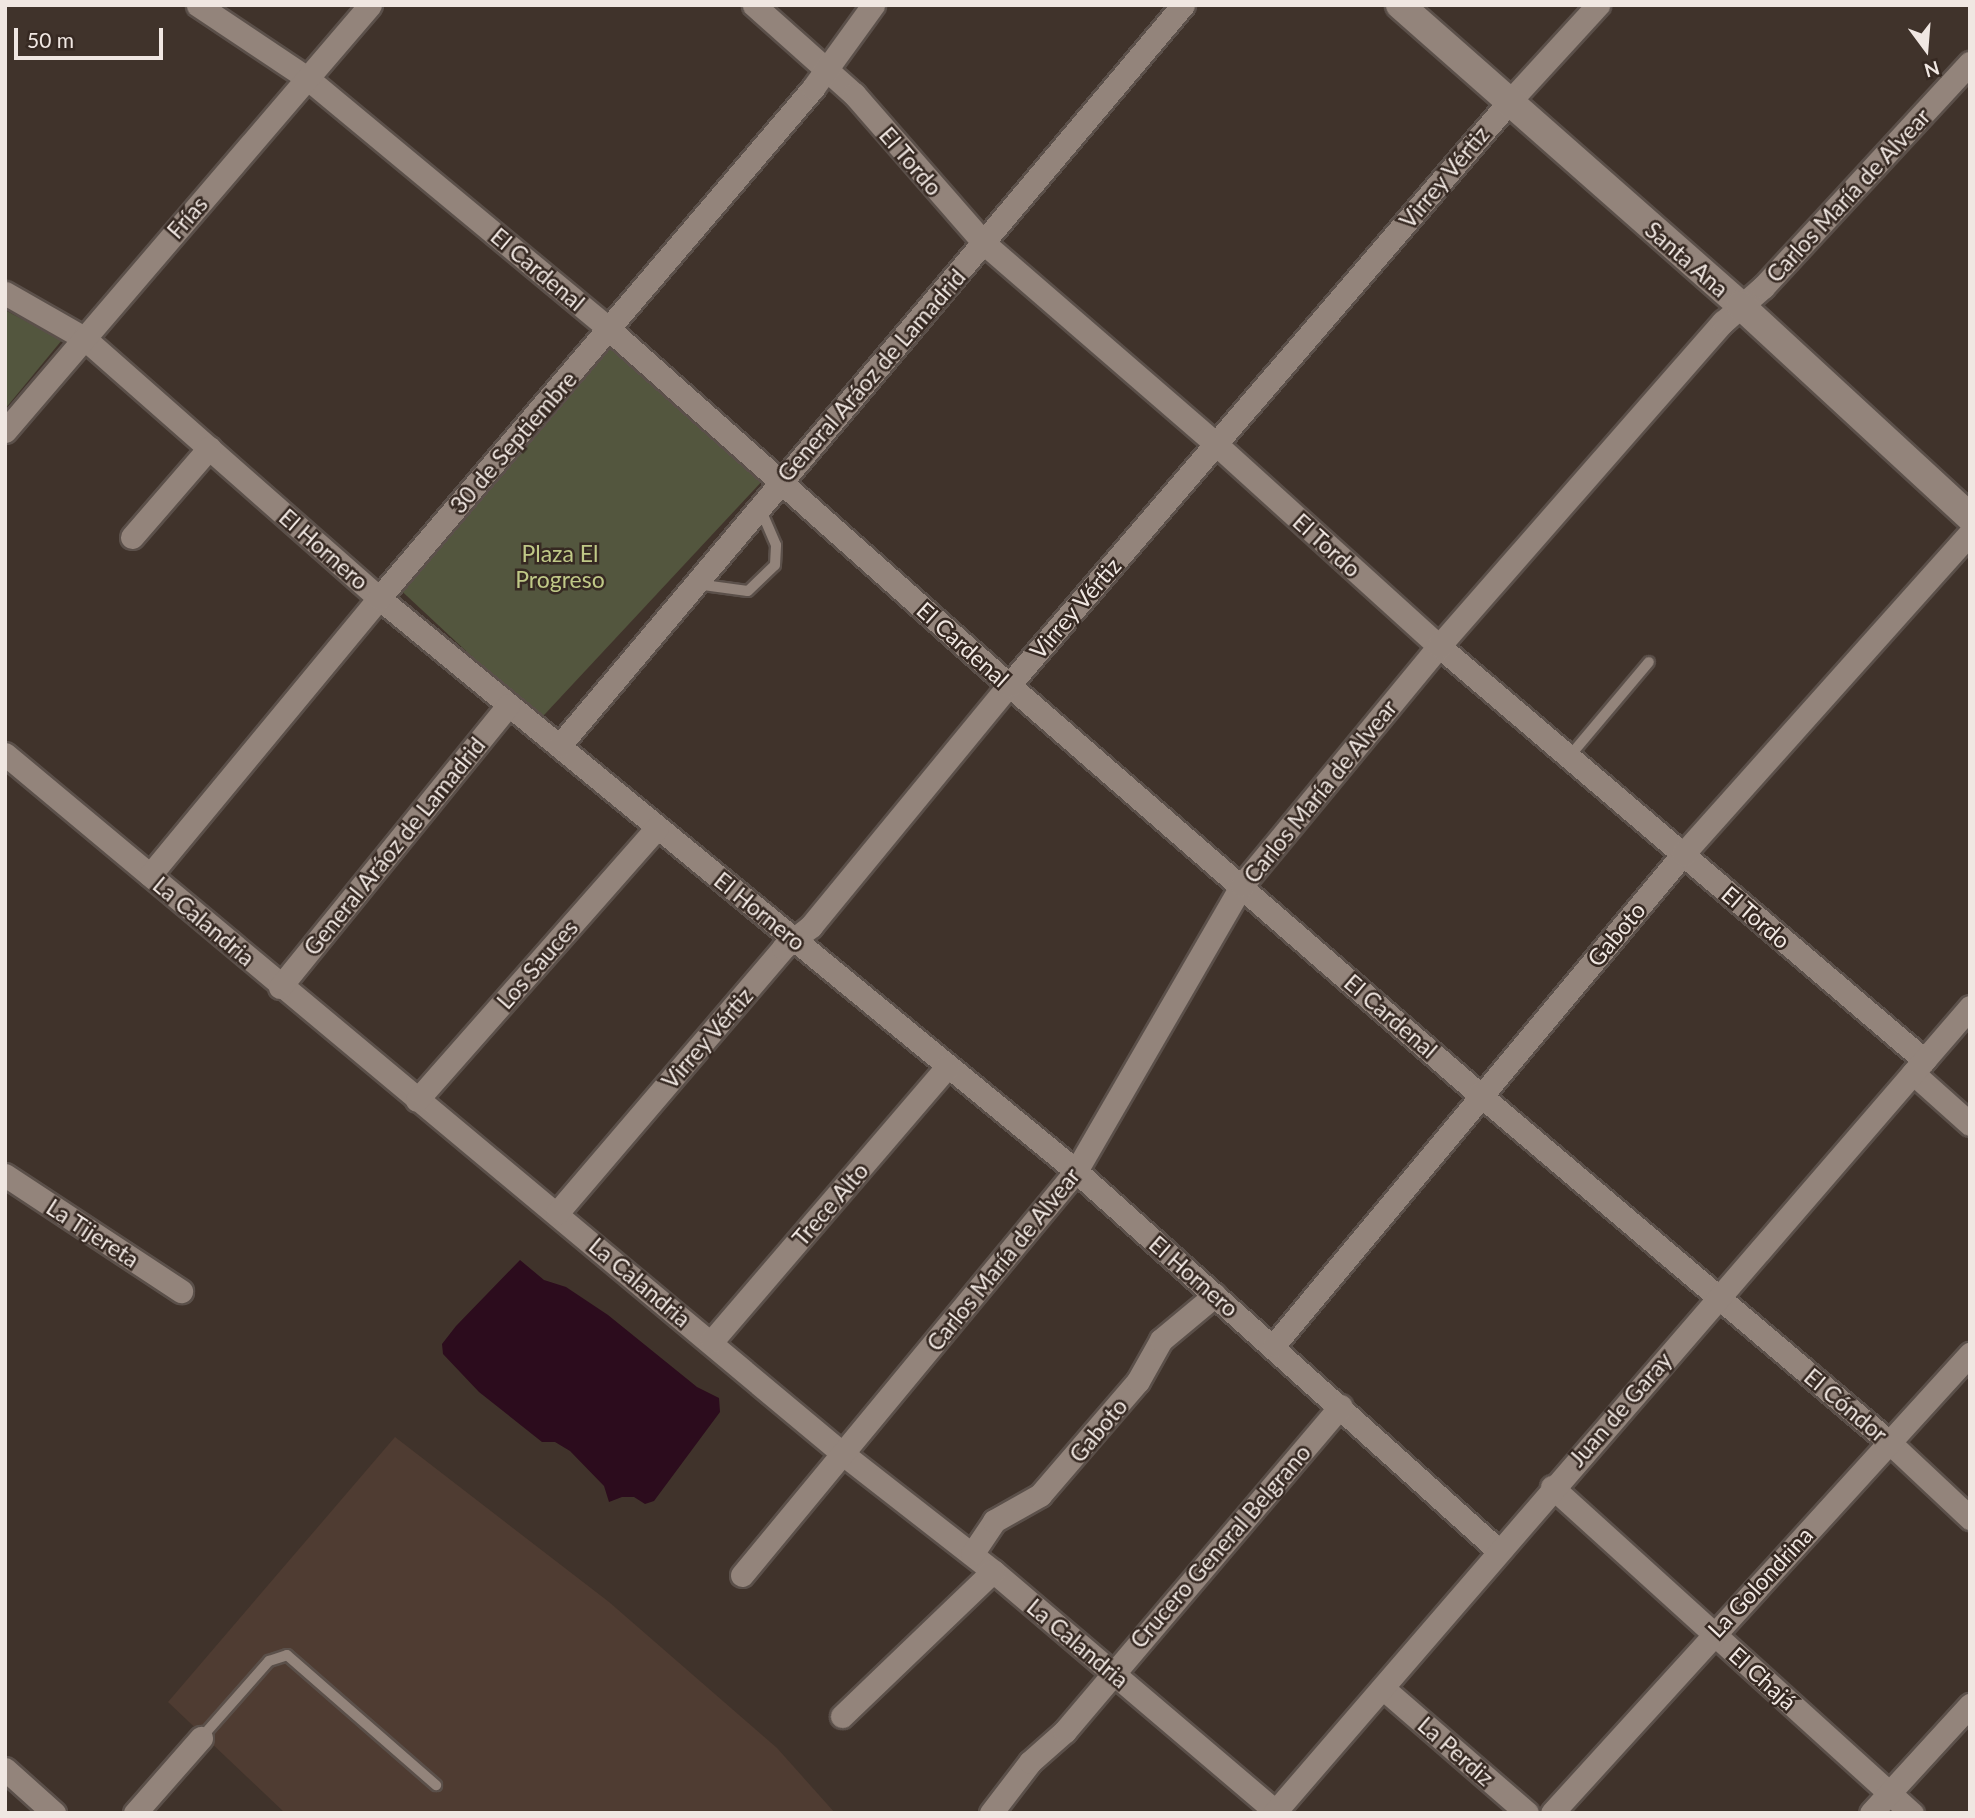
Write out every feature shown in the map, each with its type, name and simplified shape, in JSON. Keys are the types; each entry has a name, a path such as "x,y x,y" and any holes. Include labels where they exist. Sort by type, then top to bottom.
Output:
{"street":[{"name":"El Cardenal","path":"198,5 307,78 610,330 1009,685 1479,1094 1718,1297"},
{"name":"Frías","path":"5,431 370,5"},
{"name":"El Tordo","path":"754,5 828,69 985,244 1217,445 1438,646 1683,854 1919,1067 1970,1124"},
{"name":"30 de Septiembre","path":"150,875 379,598 610,330 828,69 873,5"},
{"name":"General Aráoz de Lamadrid","path":"560,745 759,505 985,244 1183,5"},
{"name":"Santa Ana","path":"1401,5 1740,305 1970,517"},
{"name":"Virrey Vértiz","path":"556,1213 783,948 796,939 1009,685 1509,102 1598,5"},
{"name":"Carlos María de Alvear","path":"742,1575 1076,1171 1242,885 1438,646 1740,305 1763,288 1970,63"},
{"name":"El Hornero","path":"5,293 84,338 379,598 1076,1171 1341,1406 1498,1550"},
{"path":"132,537 209,448"},
{"name":"Gaboto","path":"1273,1345 1479,1094 1683,854 1970,533"},
{"name":"General Aráoz de Lamadrid","path":"280,987 508,705"},
{"name":"La Calandria","path":"5,754 280,987 712,1341 843,1454 993,1571 1274,1812"},
{"name":"Los Sauces","path":"417,1100 657,828"},
{"name":"Juan de Garay","path":"1274,1812 1384,1689 1552,1487 1970,1007"},
{"name":"Trece Alto","path":"712,1341 948,1066"},
{"name":"La Tijereta","path":"5,1175 181,1291"},
{"name":"Gaboto","path":"972,1554 994,1521 1040,1495 1138,1381 1161,1340 1215,1295"},
{"name":"El Cóndor","path":"1718,1297 1889,1442 1970,1518"},
{"name":"La Golondrina","path":"1552,1813 1713,1633 1970,1354"},
{"name":"Crucero General Belgrano","path":"991,1813 1341,1406"},
{"name":"El Chajá","path":"1552,1487 1912,1813"},
{"path":"842,1716 993,1571"},
{"name":"La Perdiz","path":"1384,1689 1527,1813"},
{"path":"1871,1813 1970,1705"},
{"path":"135,1813 201,1738"},
{"path":"5,1769 54,1813"}],"lane":[{"path":"694,584 748,591 775,565 776,545 759,505"},
{"path":"1569,757 1649,662"},
{"path":"201,1738 270,1661 287,1655 436,1785"}],"shaded area":[{"path":"520,1260 544,1280 566,1287 608,1315 697,1387 719,1398 720,1412 654,1501 645,1504 634,1497 622,1497 609,1502 604,1486 570,1451 555,1442 542,1442 479,1392 443,1354 442,1344 456,1326"},
{"path":"395,1437 609,1602 777,1748 835,1813 285,1813 168,1702"}],"green space":[{"path":"5,310 62,340 5,409"},
{"name":"Plaza El Progreso","path":"612,340 763,480 540,720 389,579"}]}
